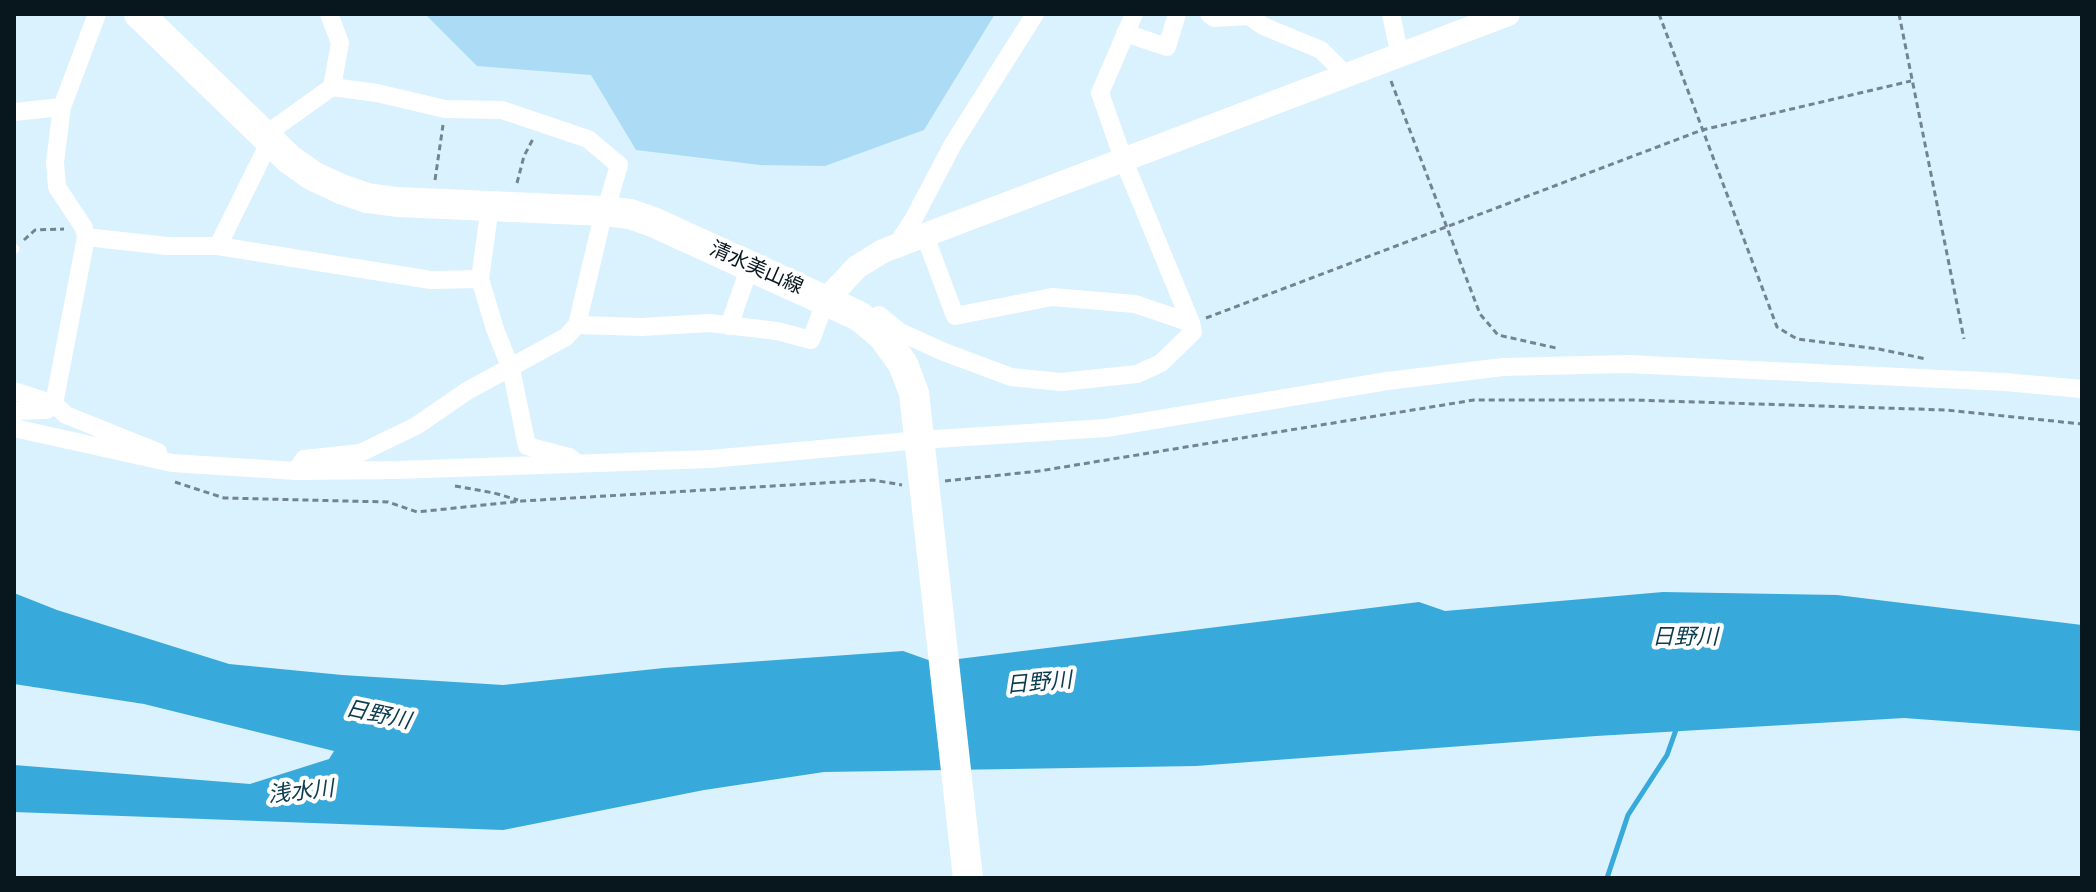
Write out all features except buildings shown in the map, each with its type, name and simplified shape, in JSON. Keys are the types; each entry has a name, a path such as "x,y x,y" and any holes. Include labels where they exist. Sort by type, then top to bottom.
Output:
{"main road":[{"name":"清水美山線","path":"139,14 268,138 313,176 367,198 397,202 606,208 630,214 826,300 859,316 883,336 903,364 914,393 925,459 968,878"}],"street":[{"path":"14,411 47,410 54,404 85,232 57,187 55,162 62,107 97,14"},
{"path":"218,246 265,151 268,138 332,87 340,43 329,14"},
{"path":"895,247 913,220 953,144 1035,14"},
{"path":"826,300 851,298 874,311 900,332 1011,377 1061,382 1137,374 1161,363 1183,343 1193,332 1191,323 1124,161 1100,93 1134,14"},
{"path":"1125,33 1167,47 1177,14"},
{"path":"1209,14 1214,18 1249,16 1263,26 1321,50 1348,77"},
{"path":"1391,14 1392,59"},
{"path":"577,325 642,327 709,323 777,331 811,340 826,300 857,267 895,247 1508,14"},
{"path":"297,471 304,459 360,453 388,440 416,426 467,391 566,337 577,325 619,165 588,139 502,110 445,109 377,93 332,87"},
{"path":"14,112 62,107"},
{"path":"490,206 480,279 511,369 527,446 569,457 581,466"},
{"path":"85,232 167,246 218,246 431,280 480,279"},
{"path":"925,236 955,316 1052,297 1135,304 1191,323"},
{"path":"729,326 750,266"},
{"path":"14,428 168,471 581,466 710,459 925,459 1387,381 1503,367 1627,364 2005,382 2082,389"},
{"path":"14,391 54,404 66,415 165,455 168,471"}],"path":[{"path":"1659,14 1777,327 1797,339 1879,349 1933,361"},
{"path":"1899,14 1964,339"},
{"path":"1392,59 1446,226 1480,314 1498,335 1558,348"},
{"path":"1191,323 1702,130 1911,81"},
{"path":"433,193 445,109"},
{"path":"517,185 524,156 541,123"},
{"path":"15,248 35,230 85,232"},
{"path":"925,459 1039,471 1474,400 1633,400 1946,410 2082,424"},
{"path":"168,471 224,498 388,502 417,512 522,501 873,480 902,485"},
{"path":"451,486 522,501"}],"shaded area":[{"path":"425,14 995,14 924,130 825,166 760,165 636,150 591,75 477,66"}],"water":[{"path":"1663,592 1837,595 2082,625 2082,731 1904,718 1596,736 1196,766 824,772 704,790 503,830 14,812 14,765 250,784 329,759 334,751 144,704 14,684 14,593 57,610 229,664 503,685 664,668 903,651 934,662 1419,602 1445,611"}],"waterway":[{"path":"1607,878 1628,815 1667,755 1677,727"}],"water label":[{"name":"日野川","path":"1685,638"},
{"name":"日野川","path":"1039,684"},
{"name":"日野川","path":"378,716"},
{"name":"浅水川","path":"301,793"}]}
